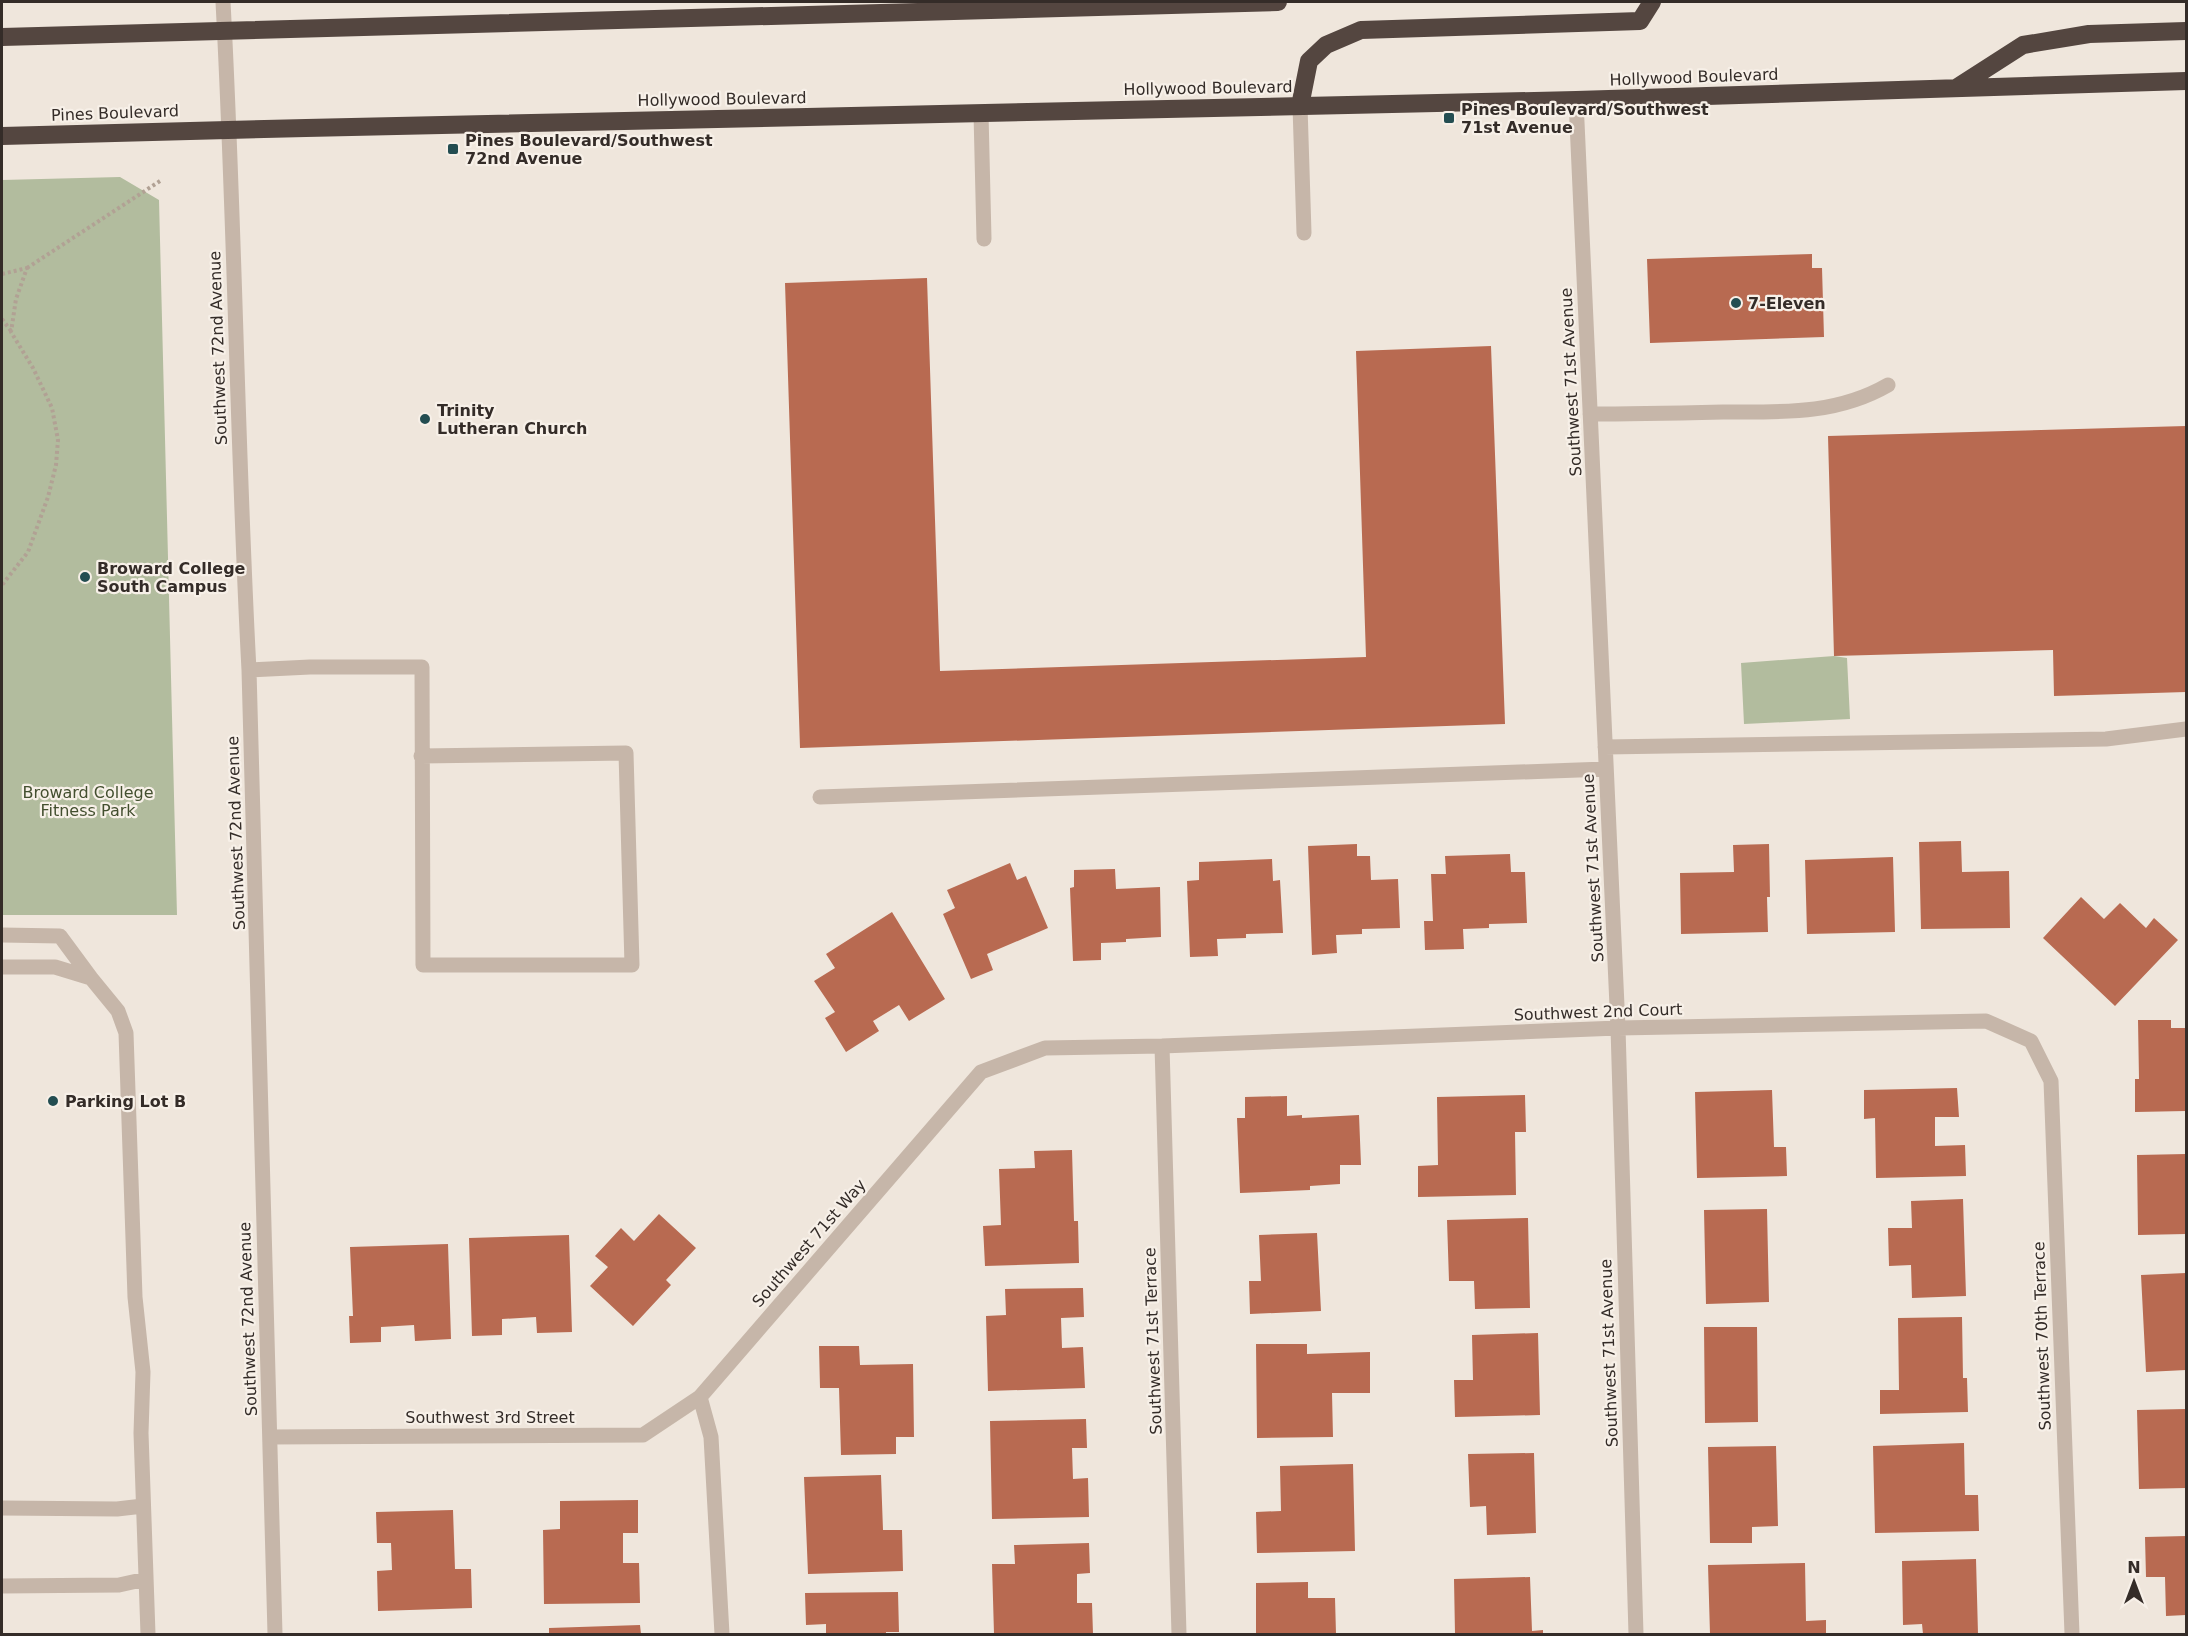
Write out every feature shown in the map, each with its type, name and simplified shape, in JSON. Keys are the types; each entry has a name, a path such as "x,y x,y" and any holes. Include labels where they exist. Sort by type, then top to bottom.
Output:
{"highway":[{"path":"2,38 1278,2"},
{"path":"1300,106 1309,61 1326,45 1361,30 1640,21 1652,2"},
{"path":"1955,89 2023,45 2089,34 2187,31"},
{"name":"Hollywood Boulevard","path":"230,129 1576,100 2187,81"},
{"name":"Pines Boulevard","path":"2,136 230,129"}],"street":[{"name":"Southwest 72nd Avenue","path":"223,2 230,129 242,537 249,670 275,1635"},
{"name":"Southwest 71st Avenue","path":"1576,100 1618,1028 1636,1635"},
{"path":"1300,106 1304,233"},
{"path":"981,113 984,239"},
{"path":"1590,414 1809,411 1845,404 1870,395 1888,385"},
{"path":"249,670 310,667 422,667 421,756 423,965 632,965 626,753 421,756"},
{"path":"1605,747 2106,739 2187,729"},
{"path":"820,796 1606,769"},
{"path":"2,935 60,936 118,1011 126,1032 135,1297 143,1372 141,1433 148,1635"},
{"path":"2,967 55,967 91,978"},
{"name":"Southwest 2nd Court","path":"1162,1046 1618,1028 1986,1021 2031,1041"},
{"name":"Southwest 70th Terrace","path":"2031,1041 2051,1081 2072,1635"},
{"name":"Southwest 71st Way","path":"700,1397 981,1072 1045,1048 1162,1046"},
{"name":"Southwest 71st Terrace","path":"1162,1046 1179,1635"},
{"path":"700,1397 711,1437 722,1635"},
{"name":"Southwest 3rd Street","path":"270,1437 643,1435 700,1397"},
{"path":"2,1508 117,1509 143,1506"},
{"path":"2,1586 119,1585 146,1579"}],"path":[{"path":"2,274 27,268 160,181"},
{"path":"11,332 16,299 27,268"},
{"path":"2,319 33,369 52,408 58,440 56,465 48,497 28,552 2,585"}],"green space":[{"name":"Broward College Fitness Park","path":"120,177 159,200 177,915 2,915 2,180"},
{"path":"1834,656 1847,658 1850,719 1744,724 1741,663"}],"building":[{"name":"7-Eleven","path":"1812,254 1812,268 1822,268 1824,337 1650,343 1647,259"},
{"path":"927,278 940,671 1366,657 1356,351 1491,346 1505,724 800,748 785,283"},
{"path":"2186,426 2186,692 2054,696 2053,650 1834,656 1828,436"},
{"path":"1961,841 1962,872 2009,871 2010,928 1921,929 1919,842"},
{"path":"1357,844 1357,856 1370,856 1371,880 1398,879 1400,928 1362,929 1362,934 1336,935 1337,953 1312,955 1308,846"},
{"path":"1769,844 1768,932 1681,934 1680,873 1734,872 1733,845"},
{"path":"1510,854 1511,872 1525,872 1527,923 1489,924 1489,928 1463,929 1464,949 1425,950 1424,921 1433,921 1431,874 1446,874 1445,856"},
{"path":"1893,857 1895,932 1807,934 1805,860"},
{"path":"1272,859 1273,881 1280,880 1283,933 1246,934 1246,938 1217,939 1218,956 1190,957 1187,881 1199,880 1199,862"},
{"path":"1010,863 1017,880 1026,876 1048,928 987,954 993,970 971,979 943,914 955,908 947,890"},
{"path":"1115,869 1116,889 1160,887 1161,937 1101,943 1101,960 1073,961 1070,888 1074,887 1074,870"},
{"path":"2081,897 2104,919 2120,903 2146,928 2154,918 2178,940 2115,1006 2043,938"},
{"path":"892,912 945,999 909,1021 899,1005 873,1021 879,1031 846,1052 825,1018 835,1012 814,981 835,968 826,954"},
{"path":"2138,1020 2171,1020 2171,1028 2186,1028 2186,1111 2135,1112 2135,1079 2139,1079"},
{"path":"1957,1088 1959,1117 1935,1117 1935,1146 1965,1145 1966,1176 1876,1178 1875,1118 1864,1119 1864,1090"},
{"path":"1772,1090 1774,1147 1786,1147 1787,1176 1697,1178 1695,1092"},
{"path":"1525,1095 1526,1132 1515,1132 1516,1195 1418,1197 1418,1166 1438,1165 1437,1097"},
{"path":"1287,1096 1287,1116 1302,1115 1302,1118 1359,1115 1361,1165 1340,1165 1340,1184 1310,1186 1310,1190 1240,1193 1237,1118 1245,1118 1245,1097"},
{"path":"1072,1150 1074,1221 1078,1221 1079,1263 985,1266 983,1226 1001,1225 999,1169 1035,1168 1034,1151"},
{"path":"2186,1154 2186,1234 2138,1235 2137,1155"},
{"path":"1963,1199 1966,1296 1912,1298 1911,1265 1889,1266 1888,1228 1912,1228 1911,1201"},
{"path":"1767,1209 1769,1302 1706,1304 1704,1210"},
{"path":"659,1214 696,1248 666,1280 671,1285 633,1326 590,1286 608,1267 595,1256 621,1228 634,1241"},
{"path":"1528,1218 1530,1308 1475,1309 1474,1281 1449,1281 1447,1220"},
{"path":"1317,1233 1321,1311 1250,1314 1249,1281 1261,1281 1259,1235"},
{"path":"569,1235 572,1332 537,1333 536,1317 502,1319 502,1335 472,1336 469,1238"},
{"path":"448,1244 451,1339 415,1341 414,1325 381,1327 381,1342 350,1343 349,1316 353,1316 350,1247"},
{"path":"2186,1273 2186,1370 2146,1372 2141,1275"},
{"path":"1083,1288 1084,1317 1061,1318 1062,1348 1083,1347 1085,1388 988,1391 986,1316 1006,1315 1005,1289"},
{"path":"1962,1317 1963,1378 1967,1378 1968,1412 1880,1414 1880,1390 1899,1390 1898,1318"},
{"path":"1704,1327 1757,1327 1758,1422 1705,1423"},
{"path":"1538,1333 1540,1415 1455,1417 1454,1380 1473,1380 1472,1335"},
{"path":"1256,1344 1307,1344 1307,1354 1370,1352 1370,1393 1332,1393 1333,1437 1257,1438"},
{"path":"819,1346 859,1346 860,1365 913,1364 914,1437 896,1437 896,1454 841,1455 839,1388 820,1388"},
{"path":"2186,1409 2186,1488 2139,1489 2137,1410"},
{"path":"1086,1419 1087,1448 1072,1448 1073,1479 1088,1478 1089,1517 992,1519 990,1421"},
{"path":"1964,1443 1965,1495 1978,1495 1979,1531 1875,1533 1873,1446"},
{"path":"1776,1446 1778,1526 1752,1527 1752,1543 1710,1543 1708,1447"},
{"path":"1534,1453 1536,1533 1487,1535 1486,1506 1470,1507 1468,1454"},
{"path":"1353,1464 1355,1551 1257,1553 1256,1512 1281,1511 1280,1466"},
{"path":"881,1475 883,1530 902,1530 903,1571 808,1574 804,1477"},
{"path":"638,1500 638,1533 623,1533 623,1563 639,1563 640,1603 544,1604 543,1530 560,1529 560,1501"},
{"path":"453,1510 455,1569 471,1569 472,1608 378,1611 377,1571 392,1570 391,1543 377,1543 376,1512"},
{"path":"2186,1536 2186,1615 2166,1616 2165,1577 2146,1577 2145,1537"},
{"path":"1089,1543 1090,1573 1077,1574 1077,1603 1092,1603 1093,1634 994,1634 992,1564 1015,1564 1014,1545"},
{"path":"1976,1559 1978,1634 1923,1634 1922,1624 1903,1625 1902,1561"},
{"path":"1805,1563 1806,1621 1826,1620 1826,1634 1710,1634 1708,1565"},
{"path":"1530,1577 1532,1631 1543,1630 1543,1634 1455,1634 1454,1579"},
{"path":"1308,1582 1308,1598 1335,1598 1336,1634 1256,1634 1256,1583"},
{"path":"898,1592 899,1632 826,1634 826,1624 806,1625 805,1593"},
{"path":"640,1625 641,1634 549,1634 549,1628"}],"place":[{"name":"Pines Boulevard/Southwest 71st Avenue","path":"1449,118"},
{"name":"Pines Boulevard/Southwest 72nd Avenue","path":"453,149"},
{"name":"7-Eleven","path":"1736,303"},
{"name":"Trinity Lutheran Church","path":"425,419"},
{"name":"Broward College South Campus","path":"85,577"},
{"name":"Parking Lot B","path":"53,1101"}]}
